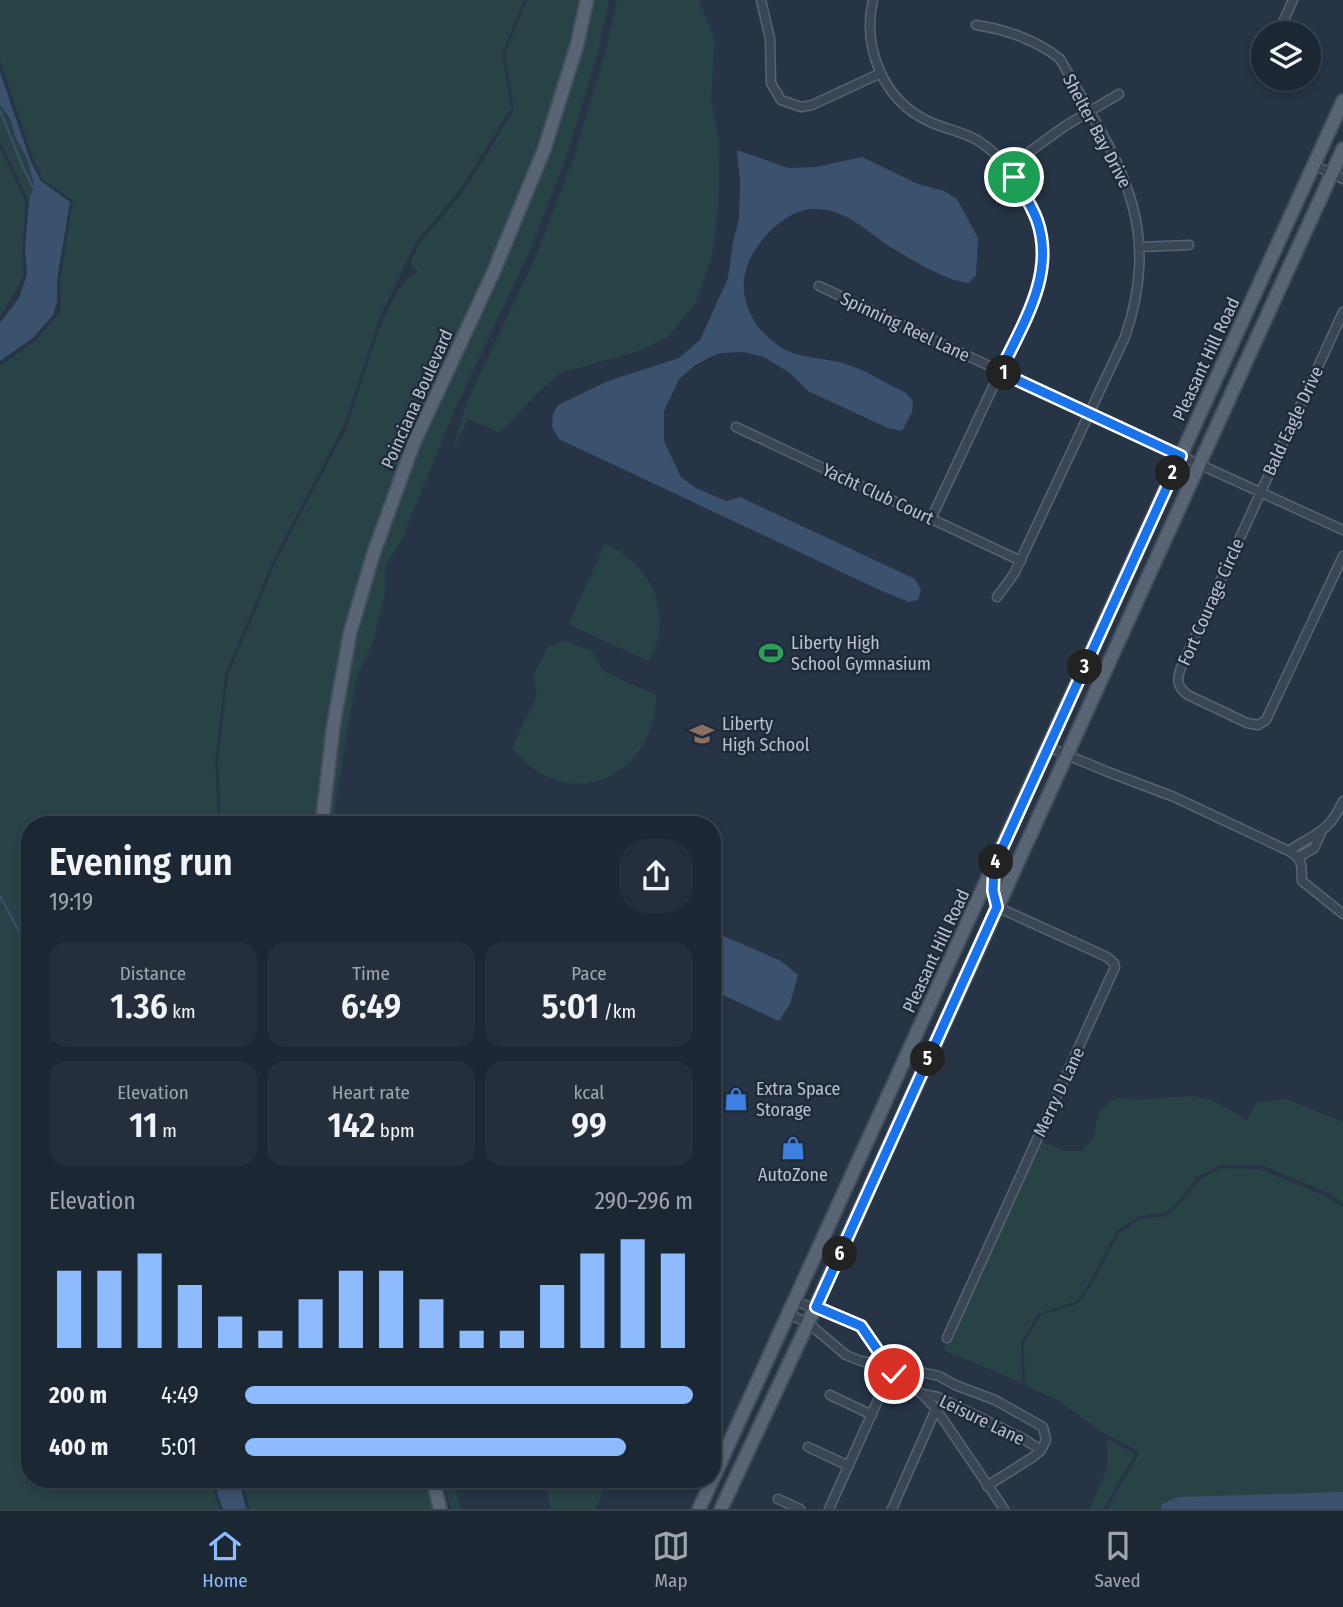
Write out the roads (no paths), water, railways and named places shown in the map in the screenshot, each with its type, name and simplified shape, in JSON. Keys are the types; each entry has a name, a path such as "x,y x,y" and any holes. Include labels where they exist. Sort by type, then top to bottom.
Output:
{"main road":[{"name":"Poinciana Boulevard","path":"323,816 333,728 350,633 373,555 413,444 493,273 544,150 578,45 587,0"},
{"name":"Pleasant Hill Road","path":"721,1461 1343,101"},
{"name":"Pleasant Hill Road","path":"721,1509 816,1307 1199,464 1337,176 1343,149"},
{"path":"994,866 993,891 997,907"},
{"path":"435,1488 440,1509"},
{"name":"Pleasant Hill Road","path":"699,1509 709,1488"}],"street":[{"path":"761,0 771,39 771,83 781,100 801,107 812,105 881,73"},
{"path":"873,0 869,29 874,55 894,95 918,116 979,141 999,157 1037,219 1042,239 1044,259 1037,293 931,519"},
{"path":"1283,21 1293,0"},
{"name":"Shelter Bay Drive","path":"976,24 999,28 1053,53 1060,59 1124,175 1139,227 1141,260 1135,308 1125,337 1021,561 997,597"},
{"path":"1007,169 1065,126 1119,94"},
{"path":"1314,165 1337,176"},
{"path":"1140,247 1189,245"},
{"name":"Spinning Reel Lane","path":"819,286 1343,530"},
{"name":"Bald Eagle Drive","path":"1261,492 1343,312"},
{"name":"Yacht Club Court","path":"736,427 1021,561"},
{"name":"Fort Courage Circle","path":"1261,492 1181,667 1177,680 1180,689 1247,723 1258,725 1266,720 1343,556"},
{"path":"1048,747 1174,797 1289,851 1299,857 1303,864 1301,881 1343,914"},
{"path":"1299,857 1314,848 1321,833 1335,819 1343,801"},
{"path":"1289,851 1307,838 1321,833"},
{"name":"Merry D Lane","path":"947,1338 1115,967 1114,962 1107,957 997,907"},
{"path":"795,1301 861,1326 893,1372"},
{"path":"789,1314 808,1323 837,1349 857,1360 873,1362 893,1372 922,1394 936,1409 1003,1509"},
{"path":"857,1360 867,1352 871,1341"},
{"path":"893,1372 907,1369 939,1376 995,1400 1043,1427 1046,1440 1041,1450 987,1486"},
{"path":"829,1509 893,1372"},
{"name":"Leisure Lane","path":"922,1394 938,1397 1041,1450"},
{"path":"830,1395 872,1415"},
{"path":"892,1509 936,1409"},
{"path":"808,1447 849,1466"},
{"path":"778,1499 800,1509"}],"water":[{"path":"0,72 30,160 41,181 70,202 53,315 33,338 0,361 0,323 19,298 27,274 25,250 29,201 34,186 28,161 15,136 10,119 0,105"},
{"path":"737,150 788,168 816,167 862,157 957,199 978,238 976,275 969,283 940,274 909,258 845,216 824,209 812,209 796,213 781,222 757,247 749,261 744,291 747,305 761,330 786,350 851,366 906,393 913,401 912,412 902,431 888,428 808,391 790,373 764,357 744,352 721,353 694,366 679,379 664,411 664,441 681,477 696,488 726,501 740,497 915,579 921,590 918,600 909,602 882,591 559,439 552,427 553,414 558,405 608,381 679,358 700,340 728,278 739,219"},
{"path":"721,935 781,961 798,975 790,1004 779,1021 721,994"},
{"path":"217,1488 241,1488 246,1509 223,1509"},
{"path":"1343,1492 1343,1509 1161,1509 1162,1504 1178,1497"}],"waterway":[{"path":"0,110 34,190"},
{"path":"0,896 21,935"}],"place":[{"name":"Liberty High School Gymnasium","path":"771,653"},
{"name":"Liberty High School","path":"702,734"},
{"name":"Extra Space Storage","path":"736,1099"},
{"name":"AutoZone","path":"793,1148"}]}
